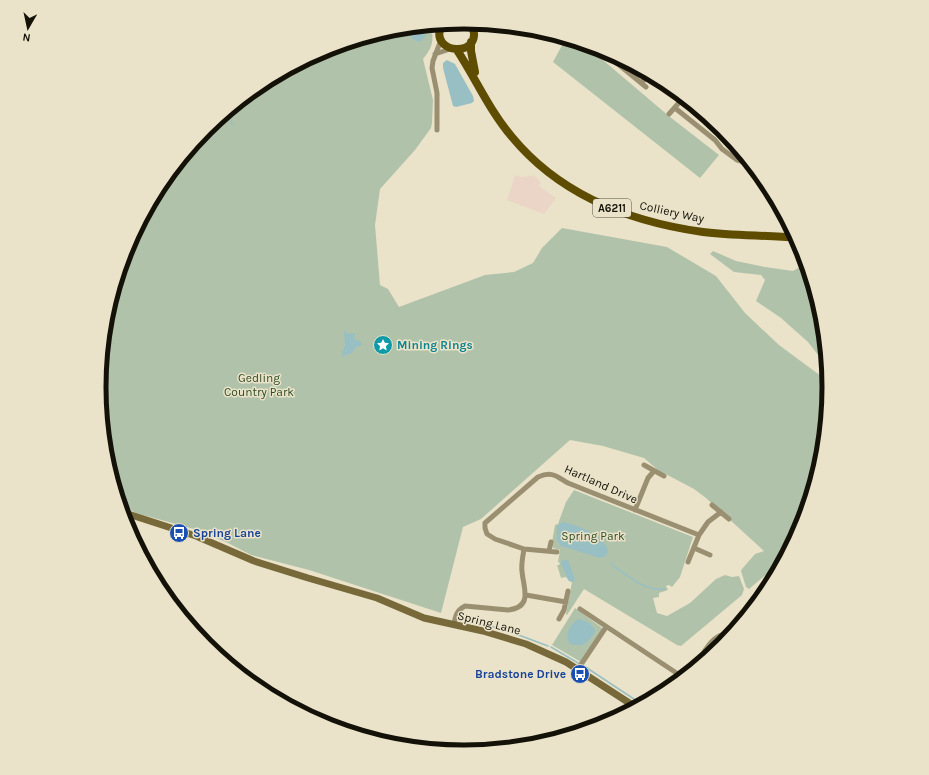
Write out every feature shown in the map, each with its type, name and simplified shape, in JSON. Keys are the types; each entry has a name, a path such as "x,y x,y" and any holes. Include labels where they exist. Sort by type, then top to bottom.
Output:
{"main road":[{"name":"Colliery Way","path":"474,29 474,38 471,42 471,51 477,83"},
{"path":"440,30 441,40"},
{"name":"Colliery Way","path":"441,40 445,45 454,49 468,66 487,103 503,126 527,154 561,183 593,200 638,218 670,226 705,232 790,238"},
{"path":"454,49 464,48 471,42"}],"street":[{"path":"437,130 436,93 432,68 435,54 441,40"},
{"path":"435,54 454,49"},
{"path":"622,65 644,85 647,79"},
{"path":"669,114 681,101"},
{"path":"675,108 715,140 722,149 737,160 743,161"},
{"path":"644,465 664,476"},
{"path":"635,510 648,478 654,471"},
{"name":"Hartland Drive","path":"524,549 495,539 487,534 485,523 538,477 546,473 556,475 578,487 698,535"},
{"path":"712,505 729,520"},
{"path":"688,562 698,535 708,522 721,512"},
{"name":"Spring Lane","path":"129,514 196,536 254,561 362,593 424,618 513,639 566,662 632,704"},
{"path":"549,551 550,542"},
{"path":"694,548 710,555"},
{"path":"454,625 456,614 463,607 470,606 513,610 521,606 526,595 521,569 524,549 557,552"},
{"path":"559,619 564,610 568,590"},
{"path":"526,595 566,602"},
{"path":"580,609 679,675"},
{"path":"578,669 606,627"},
{"path":"700,658 714,638 725,634"}],"shaded area":[{"path":"515,175 521,177 533,175 541,182 539,186 556,198 544,214 507,200"}],"green space":[{"name":"Gedling Country Park","path":"432,31 431,47 423,59 433,100 431,128 415,150 380,189 375,225 380,285 388,289 399,307 485,275 514,272 533,263 542,248 562,228 667,247 716,276 745,313 779,345 823,377 820,434 811,480 804,503 796,525 775,567 749,589 746,587 741,571 755,554 764,551 706,498 694,489 658,470 644,458 603,446 570,440 481,519 463,527 441,613 309,570 251,555 228,543 194,529 136,513 127,508 113,457 107,411 107,364 109,341 118,295 133,250 154,208 166,188 195,151 228,118 265,89 327,56 372,41 395,36"},
{"path":"563,43 595,54 670,117 719,155 700,178 553,62"},
{"path":"713,251 736,261 793,271 802,266 811,295 816,318 822,360 808,342 781,318 756,301 765,280 761,275 734,272 710,254"},
{"name":"Spring Park","path":"574,490 693,537 680,577 672,587 669,585 666,586 668,590 659,593 659,597 653,598 657,613 667,616 690,603 716,579 725,575 732,577 739,576 744,589 742,595 681,646 584,589 567,615 572,582 566,577 561,578 557,565 560,563 558,562 560,550 553,548 552,542 555,525 558,524 566,502"},
{"path":"575,608 602,629 581,662 552,645"}],"water":[{"path":"424,31 425,37 420,42 413,39 408,34"},
{"path":"447,60 455,64 473,96 474,101 472,103 456,107 453,106 443,68 443,63"},
{"path":"344,330 348,334 355,333 354,338 357,341 359,340 362,344 359,347 356,347 352,353 341,357 345,345"},
{"path":"562,522 575,525 590,532 607,547 607,554 600,558 561,546 557,540 557,527"},
{"path":"568,560 575,579 573,582 569,581 561,564 561,561"},
{"path":"579,619 588,622 595,629 595,631 591,638 585,643 581,645 573,645 569,643 568,633 573,623"}],"waterway":[{"path":"230,117 232,125"},
{"path":"611,564 636,582 651,588 665,589"},
{"path":"476,622 508,631 548,646"},
{"path":"551,647 578,663"},
{"path":"584,666 638,701"}],"place":[{"name":"Mining Rings","path":"383,345"},
{"name":"Spring Lane","path":"179,533"},
{"name":"Bradstone Drive","path":"580,674"}]}
